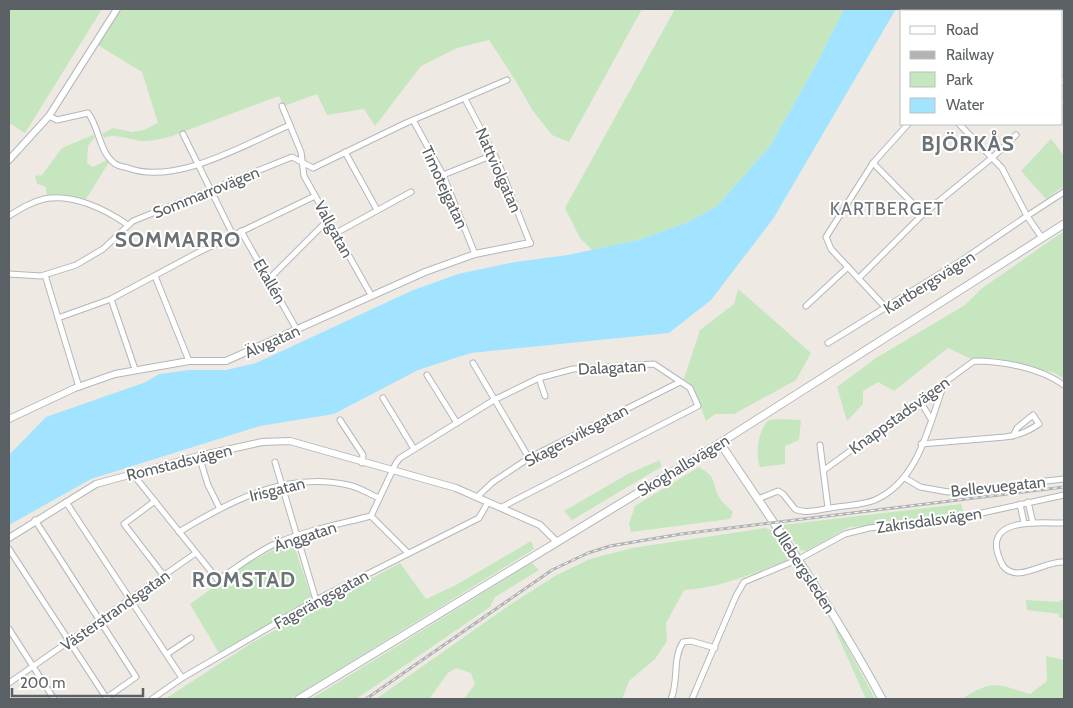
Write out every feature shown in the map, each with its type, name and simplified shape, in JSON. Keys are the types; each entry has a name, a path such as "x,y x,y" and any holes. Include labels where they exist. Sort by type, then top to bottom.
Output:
{"main road":[{"name":"Skoghallsvägen","path":"299,699 720,443 1064,224"},
{"name":"Ullebergsleden","path":"720,443 799,559 856,651 882,699"}],"street":[{"path":"9,158 49,116 117,9"},
{"path":"467,98 507,80"},
{"name":"Sommarrovägen","path":"9,274 45,275 64,270 91,258 104,249 128,225 292,157 313,168 413,120 467,98"},
{"name":"Nattviolgatan","path":"467,98 494,155 530,243"},
{"name":"Vallgatan","path":"282,106 301,152 304,176 371,295"},
{"path":"49,116 57,120 88,113 102,146 114,163 138,172 180,171 290,125"},
{"name":"Timotejgatan","path":"413,120 443,175 475,254"},
{"path":"887,308 827,244 826,237 873,163 907,125"},
{"path":"960,125 1002,168 1027,216 1042,238"},
{"path":"183,134 233,235"},
{"path":"859,278 923,214 993,158 1016,135"},
{"path":"345,152 377,210"},
{"path":"443,175 494,155"},
{"path":"873,163 923,214"},
{"path":"336,233 411,192"},
{"name":"Kartbergsvägen","path":"828,343 887,308 1064,192"},
{"path":"58,318 111,299 233,235 315,196"},
{"path":"9,216 29,204 52,198 100,208 128,225"},
{"path":"269,279 328,220"},
{"name":"Ekallén","path":"241,231 298,330"},
{"name":"Älvgatan","path":"9,419 79,386 135,369 190,361 226,361 298,330 371,295 475,254 530,243"},
{"path":"806,306 848,267"},
{"path":"45,275 79,386"},
{"path":"155,276 190,361"},
{"path":"111,299 135,369"},
{"name":"Knappstadsvägen","path":"824,470 974,361 1035,371 1053,377 1064,385"},
{"path":"473,363 529,458"},
{"name":"Dalagatan","path":"371,516 400,458 494,400 539,378 573,369 654,364 690,388 698,406 502,507"},
{"path":"428,375 457,423"},
{"path":"539,378 545,396"},
{"name":"Skagersviksgatan","path":"477,497 493,482 529,458 680,382"},
{"path":"758,499 778,491 799,511 876,500 905,478 921,444 944,384"},
{"path":"383,398 414,449"},
{"path":"920,401 931,419"},
{"path":"921,444 1013,436 1025,434 1039,424 1032,415 1017,428 1013,436"},
{"path":"340,420 362,455 362,463"},
{"name":"Romstadsvägen","path":"9,538 35,520 96,484 199,456 262,442 290,440 322,448 362,463 429,479 477,497 540,524 556,541"},
{"path":"820,445 828,508"},
{"path":"199,456 208,485 219,508"},
{"path":"275,462 316,600"},
{"path":"132,473 196,553"},
{"name":"Bellevuegatan","path":"905,478 920,487 948,492 1064,479"},
{"name":"Irisgatan","path":"180,532 219,508 262,490 315,480 350,485 379,498"},
{"name":"Zakrisdalsvägen","path":"692,699 736,596 744,582 799,559 845,534 870,528 948,520 1064,495"},
{"path":"155,501 124,524 164,576"},
{"path":"66,502 182,678"},
{"name":"Fagerängsgatan","path":"152,699 182,678 316,600 407,552 479,518 488,502"},
{"path":"1028,502 1033,523"},
{"path":"1020,504 1024,523"},
{"path":"371,516 407,552"},
{"name":"Änggatan","path":"196,553 218,580 247,559 276,543 297,535 371,516"},
{"path":"9,549 106,699 136,677 35,520"},
{"path":"1064,523 1024,523 1005,528 997,542 997,553 1006,570 1022,574 1045,564 1064,562"},
{"name":"Västerstrandsgatan","path":"9,683 196,553"},
{"path":"9,629 54,699"},
{"path":"166,654 190,638"},
{"path":"671,699 674,691 678,651 683,642 715,648"}],"green space":[{"path":"9,9 102,9 25,133 9,123"},
{"path":"120,9 642,9 569,142 552,135 533,111 489,40 457,48 421,66 375,126 364,109 327,115 317,94 284,106 279,96 172,136 158,139 139,141 118,136 104,138 102,134 113,128 132,132 144,130 158,123 142,72 96,44"},
{"path":"675,9 844,9 818,61 770,146 717,206 686,223 638,240 592,250 580,238 565,208"},
{"path":"93,135 95,137 88,146 87,163 93,167 107,160 109,162 86,199 61,194 47,195 45,186 37,184 35,176 42,175 62,148"},
{"path":"1051,139 1064,156 1064,186 1046,199 1021,171"},
{"path":"1064,231 1064,379 1055,373 995,358 971,359 948,348 894,391 878,382 863,391 863,404 847,421 837,387 876,358 965,305 981,289"},
{"path":"738,289 811,353 796,380 734,414 715,414 706,421 693,386 684,379 700,330 734,304"},
{"path":"769,420 801,420 799,440 785,446 785,464 760,467 758,442 762,429"},
{"path":"660,460 661,467 572,520 564,511 628,474"},
{"path":"699,467 712,477 720,499 733,512 730,519 631,532 629,524 635,506"},
{"path":"961,504 964,514 898,523 849,527 806,551 800,550 782,525"},
{"path":"766,528 774,532 790,557 787,561 724,583 684,590 666,623 667,641 655,659 629,681 622,699 464,699 475,684 471,673 456,668 448,673 429,699 376,699 511,604 555,576 590,559 632,548"},
{"path":"531,541 534,549 291,699 165,699 253,642 400,563 426,599 458,584"},
{"path":"286,543 294,545 312,600 219,653 190,604 244,565"},
{"path":"532,563 539,570 495,597 490,607 356,699 311,699"},
{"path":"1064,599 1064,619 1059,617 1059,614 1027,610 1026,600 1058,602"},
{"path":"834,623 875,699 866,699 836,632"},
{"path":"1046,656 1064,660 1064,699 962,699 981,688 995,685 1030,694 1047,681"}],"water":[{"path":"844,9 896,9 773,219 711,300 669,333 471,353 418,370 334,414 260,426 91,479 9,525 9,455 46,417 146,382 159,374 189,370 226,370 256,363 411,291 458,274 515,262 568,255 638,240 686,223 717,206 770,146 818,61"}],"railway":[{"path":"366,699 552,570 588,553 610,546 681,534 1064,487"}],"district":[{"name":"BJÖRKÅS","path":"968,144"},
{"name":"KARTBERGET","path":"887,209"},
{"name":"SOMMARRO","path":"178,240"},
{"name":"ROMSTAD","path":"244,580"}]}
